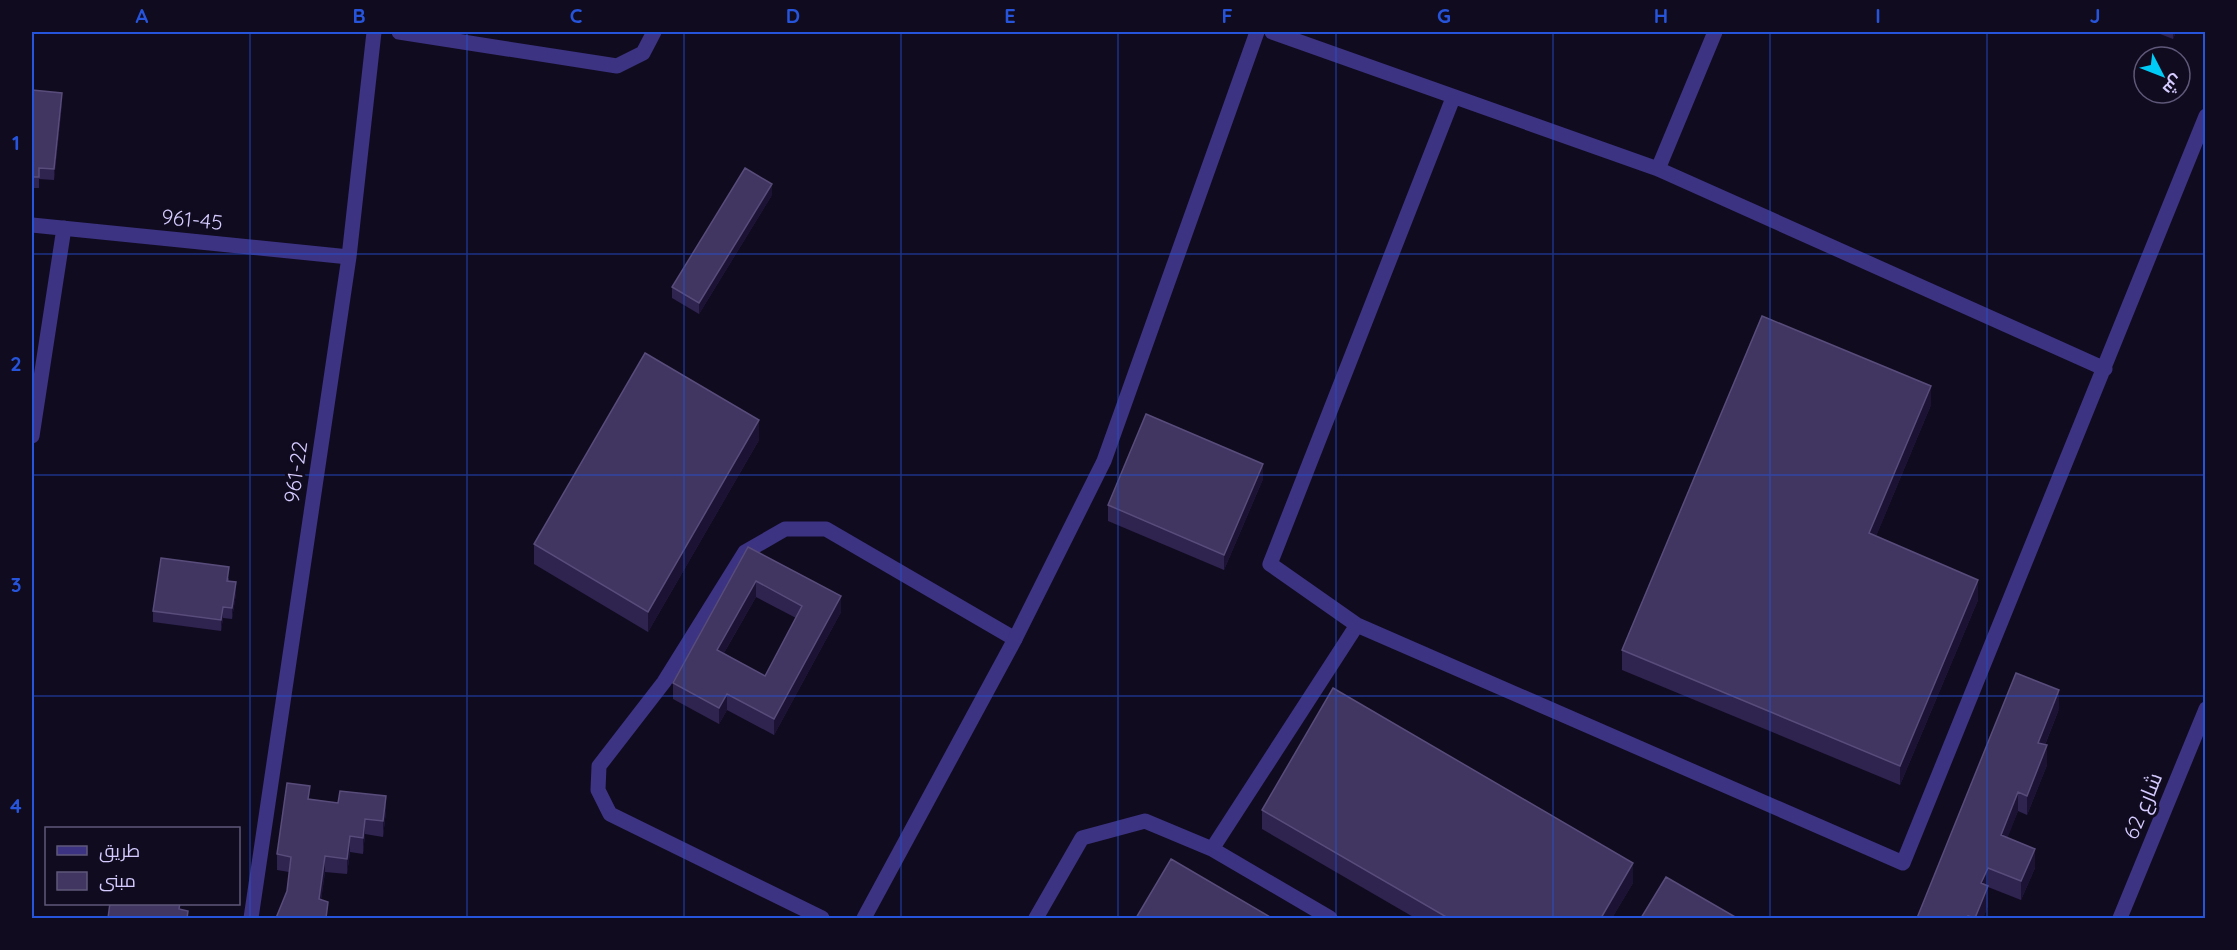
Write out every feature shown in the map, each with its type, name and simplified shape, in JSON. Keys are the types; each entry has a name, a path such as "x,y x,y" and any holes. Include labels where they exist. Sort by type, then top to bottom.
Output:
{"street":[{"name":"961-22","path":"251,918 349,256 374,32"},
{"path":"399,32 617,66 643,53 654,32"},
{"path":"864,918 1015,639 1104,460 1257,32"},
{"path":"1272,32 1658,169 2105,369"},
{"path":"1658,169 1715,32"},
{"path":"1453,98 1270,564 1357,625 1903,863 2105,369 2205,116"},
{"name":"961-45","path":"32,225 349,256"},
{"path":"32,436 64,228"},
{"path":"822,918 610,814 598,790 599,766 664,682 745,552 785,529 826,529 1015,639"},
{"path":"1212,849 1357,625"},
{"name":"شارع 62","path":"2120,918 2205,709"},
{"path":"1036,918 1082,838 1145,821 1212,849 1330,918"}],"building":[{"path":"32,90 62,93 54,169 39,168 39,177 32,177"},
{"path":"745,168 772,184 699,303 672,287"},
{"path":"1762,316 1931,386 1869,533 1978,580 1900,766 1622,650"},
{"path":"645,353 759,420 648,612 534,544"},
{"path":"1146,414 1263,464 1224,555 1108,505"},
{"path":"748,547 841,596 774,719 727,694 719,708 673,683","holes":["756,581 802,606 765,676 717,650"]},
{"path":"161,558 229,567 227,581 236,582 232,608 223,607 221,620 153,611"},
{"path":"2016,673 2059,690 2038,743 2047,745 2027,796 2018,792 2001,835 2035,849 2021,881 1988,868 1981,883 1988,886 1975,918 1968,916 1967,918 1917,918"},
{"path":"1333,688 1633,863 1601,918 1448,918 1262,810"},
{"path":"287,783 310,786 308,799 338,803 340,791 386,796 383,821 365,819 363,838 350,836 347,859 325,856 319,899 328,902 326,918 276,918 287,891 291,857 277,854"},
{"path":"1171,859 1272,918 1136,918"},
{"path":"1666,877 1737,918 1641,918"},
{"path":"110,905 180,905 179,909 188,911 187,918 108,918"}]}
